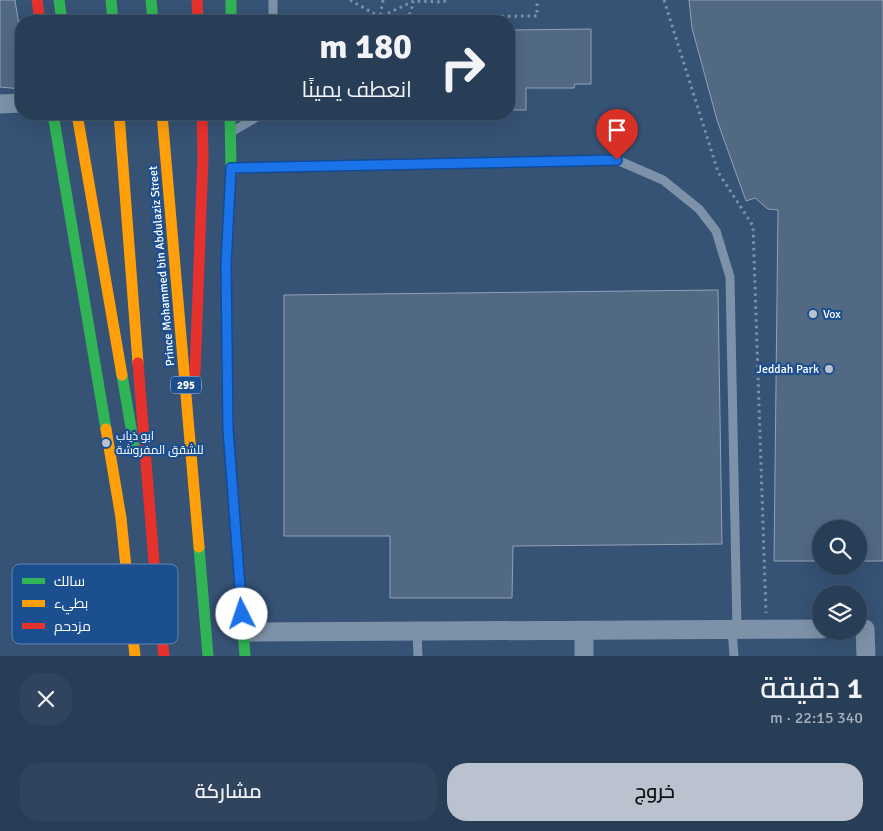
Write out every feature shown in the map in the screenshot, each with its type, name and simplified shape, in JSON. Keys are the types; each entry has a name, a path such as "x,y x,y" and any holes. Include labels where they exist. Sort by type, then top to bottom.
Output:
{"main road":[{"path":"37,0 39,15"},
{"path":"59,0 61,15"},
{"path":"111,0 112,15"},
{"path":"151,0 152,15"},
{"path":"197,0 198,15"},
{"path":"230,15 231,0"},
{"path":"55,120 87,244 154,562"},
{"path":"77,120 87,244 125,564"},
{"path":"119,120 154,562"},
{"name":"Prince Mohammed bin Abdulaziz Street","path":"163,120 208,656"},
{"path":"192,451 203,156 202,120"},
{"path":"230,120 231,168 226,264 228,429 245,656"},
{"path":"202,572 218,656"}],"street":[{"path":"0,104 15,103"},
{"path":"244,632 812,629"},
{"path":"866,656 869,629"},
{"path":"584,631 584,656"}],"lane":[{"path":"273,0 273,15"},
{"path":"230,132 251,120"},
{"path":"231,168 617,160 663,180 699,209 716,232 730,277 734,656"},
{"path":"417,632 418,656"}],"path":[{"path":"350,0 376,15"},
{"path":"380,15 383,0"},
{"path":"384,15 414,1 443,2 447,0"},
{"path":"515,16 537,16 536,0"},
{"path":"410,15 414,1"}],"building":[{"path":"0,0 15,0 17,15 15,15 15,88 0,87"},
{"name":"Jeddah Park","path":"689,0 883,0 883,561 867,561 867,520 812,520 812,561 774,561 778,210 768,209 755,198 746,201 717,120 692,28"},
{"path":"591,29 591,84 575,84 574,88 526,88 526,110 515,110 515,30"},
{"path":"718,290 722,544 513,546 512,598 390,598 390,536 284,536 284,295"}],"traffic: fast":[{"path":"59,0 61,15"},
{"path":"111,0 112,15"},
{"path":"151,0 152,15"},
{"path":"231,0 231,15"},
{"path":"54,120 106,429"},
{"path":"230,120 231,168 226,264 228,429 245,656"},
{"path":"122,375 135,451"},
{"path":"199,547 208,656"}],"traffic: slow":[{"path":"78,120 122,375"},
{"path":"119,120 138,363"},
{"path":"163,120 199,547"},
{"path":"106,429 121,518 126,564"},
{"path":"134,644 135,656"}],"traffic: jam":[{"path":"37,0 39,15"},
{"path":"197,0 198,15"},
{"path":"195,373 203,156 202,120"},
{"path":"138,363 154,564"},
{"path":"163,644 164,656"}],"place":[{"name":"Vox","path":"813,314"},
{"name":"Jeddah Park","path":"829,369"},
{"name":"ابو ذياب للشقق المفروشة","path":"106,443"}],"route":[{"path":"242,614 228,429 226,264 231,168 617,160"}]}
